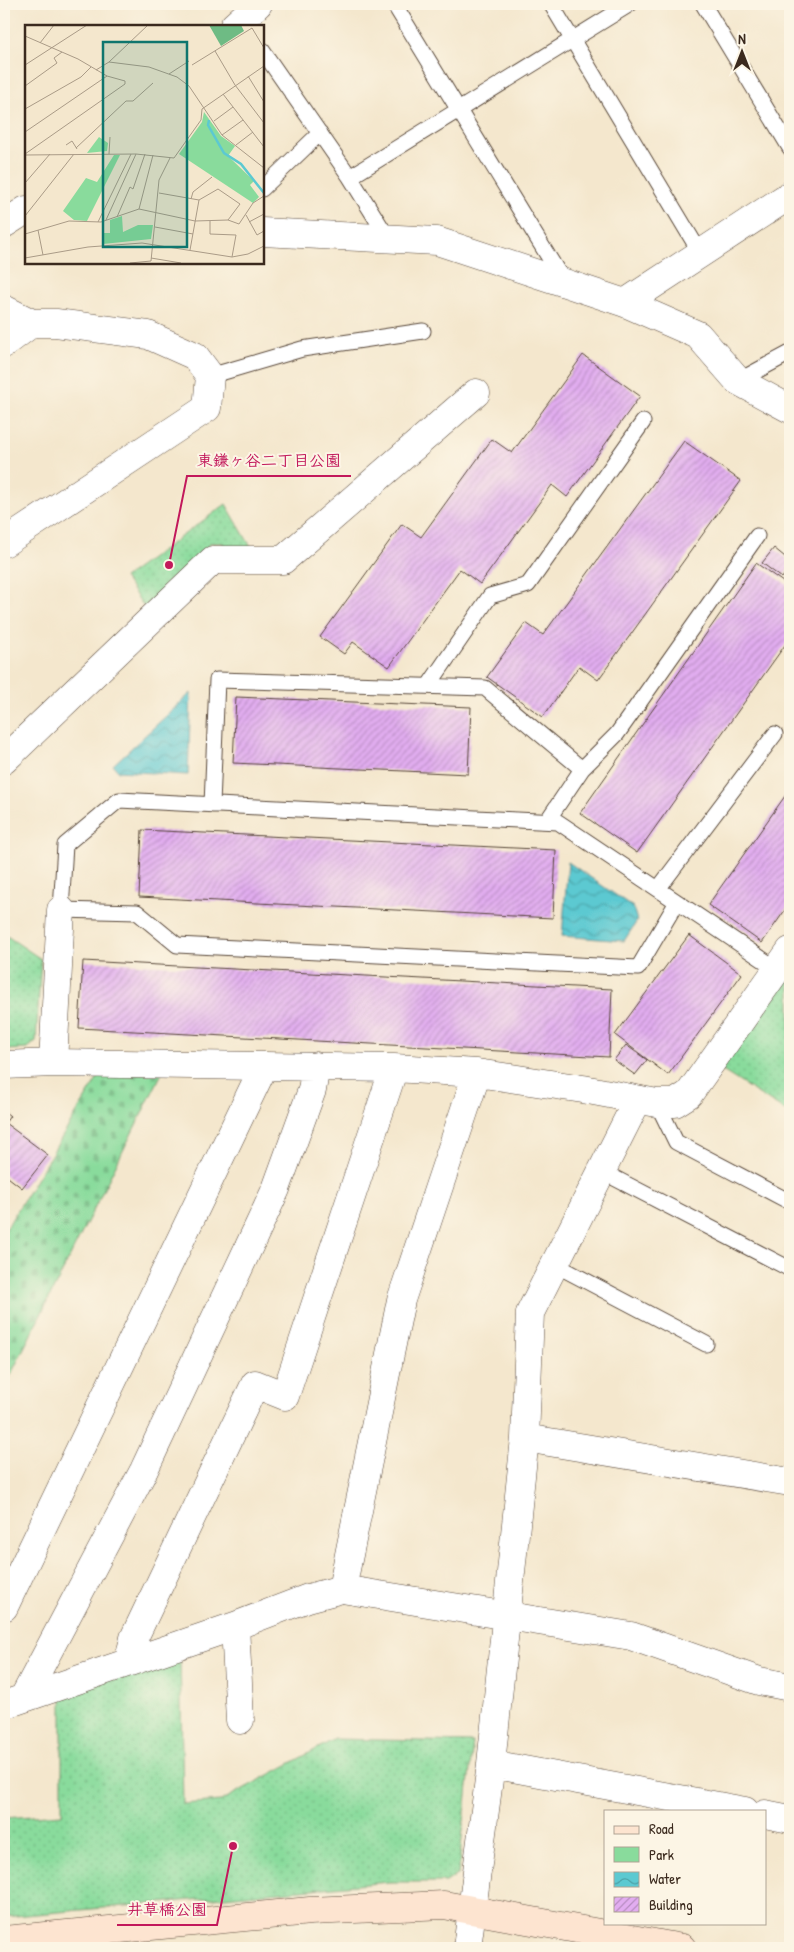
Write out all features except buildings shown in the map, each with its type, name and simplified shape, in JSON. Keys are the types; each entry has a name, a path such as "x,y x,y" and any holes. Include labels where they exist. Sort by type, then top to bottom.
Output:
{"street":[{"path":"625,304 790,194"},
{"path":"4,224 25,211"},
{"path":"264,232 318,237 437,241 565,283 625,304 698,335 738,381 790,409"},
{"path":"4,309 32,323 56,323 148,335 195,356 210,376 207,408 4,543"},
{"path":"4,344 32,323"},
{"path":"4,760 213,560 283,560 476,394"},
{"path":"53,1063 61,910"},
{"path":"4,1065 53,1063 394,1068 477,1073 583,1089 647,1102 675,1103 689,1094 779,957"},
{"path":"4,1607 264,1066"},
{"path":"14,1701 144,1470 276,1189 312,1090 316,1066"},
{"path":"129,1660 134,1638 255,1384 285,1396 394,1068"},
{"path":"342,1589 401,1300 477,1073"},
{"path":"467,1948 491,1764 505,1615 526,1438 530,1313 601,1171 647,1102"},
{"path":"526,1438 790,1482"},
{"path":"14,1701 129,1660 235,1626 308,1598 342,1589 631,1636 759,1681 790,1687"},
{"path":"235,1626 240,1720"},
{"path":"491,1764 740,1810"},
{"path":"766,1814 790,1819"},
{"path":"4,1940 310,1911 444,1905 682,1948"}],"lane":[{"path":"394,4 565,283"},
{"path":"551,4 701,254"},
{"path":"350,177 630,4"},
{"path":"703,4 790,148"},
{"path":"264,53 350,177 388,238"},
{"path":"264,187 320,133"},
{"path":"210,376 302,349 423,331"},
{"path":"738,381 790,353"},
{"path":"429,685 490,596 528,585 644,422"},
{"path":"547,821 582,768 617,734 757,536"},
{"path":"212,805 217,680 485,688 582,768"},
{"path":"658,889 775,734"},
{"path":"678,902 638,968 177,946 137,912 61,910 65,845 119,800 547,821 558,822 678,902 779,957"},
{"path":"647,1102 676,1142 790,1202"},
{"path":"601,1171 790,1269"},
{"path":"554,1264 706,1344"}],"green space":[{"path":"226,504 254,552 224,552 223,543 209,543 210,552 147,611 124,578"},
{"path":"4,934 41,959 36,1041 27,1049 4,1050"},
{"path":"790,970 790,1114 721,1070"},
{"path":"101,1073 162,1073 4,1388 4,1232"},
{"path":"180,1651 183,1804 221,1801 335,1739 473,1742 458,1874 446,1882 389,1882 4,1917 4,1818 62,1814 62,1698"}],"water":[{"path":"191,693 188,775 118,771 113,765"},
{"path":"568,862 633,907 637,921 624,941 562,936"}],"place":[{"name":"東鎌ヶ谷二丁目公園","path":"169,565"},
{"name":"井草橋公園","path":"233,1846"}]}
